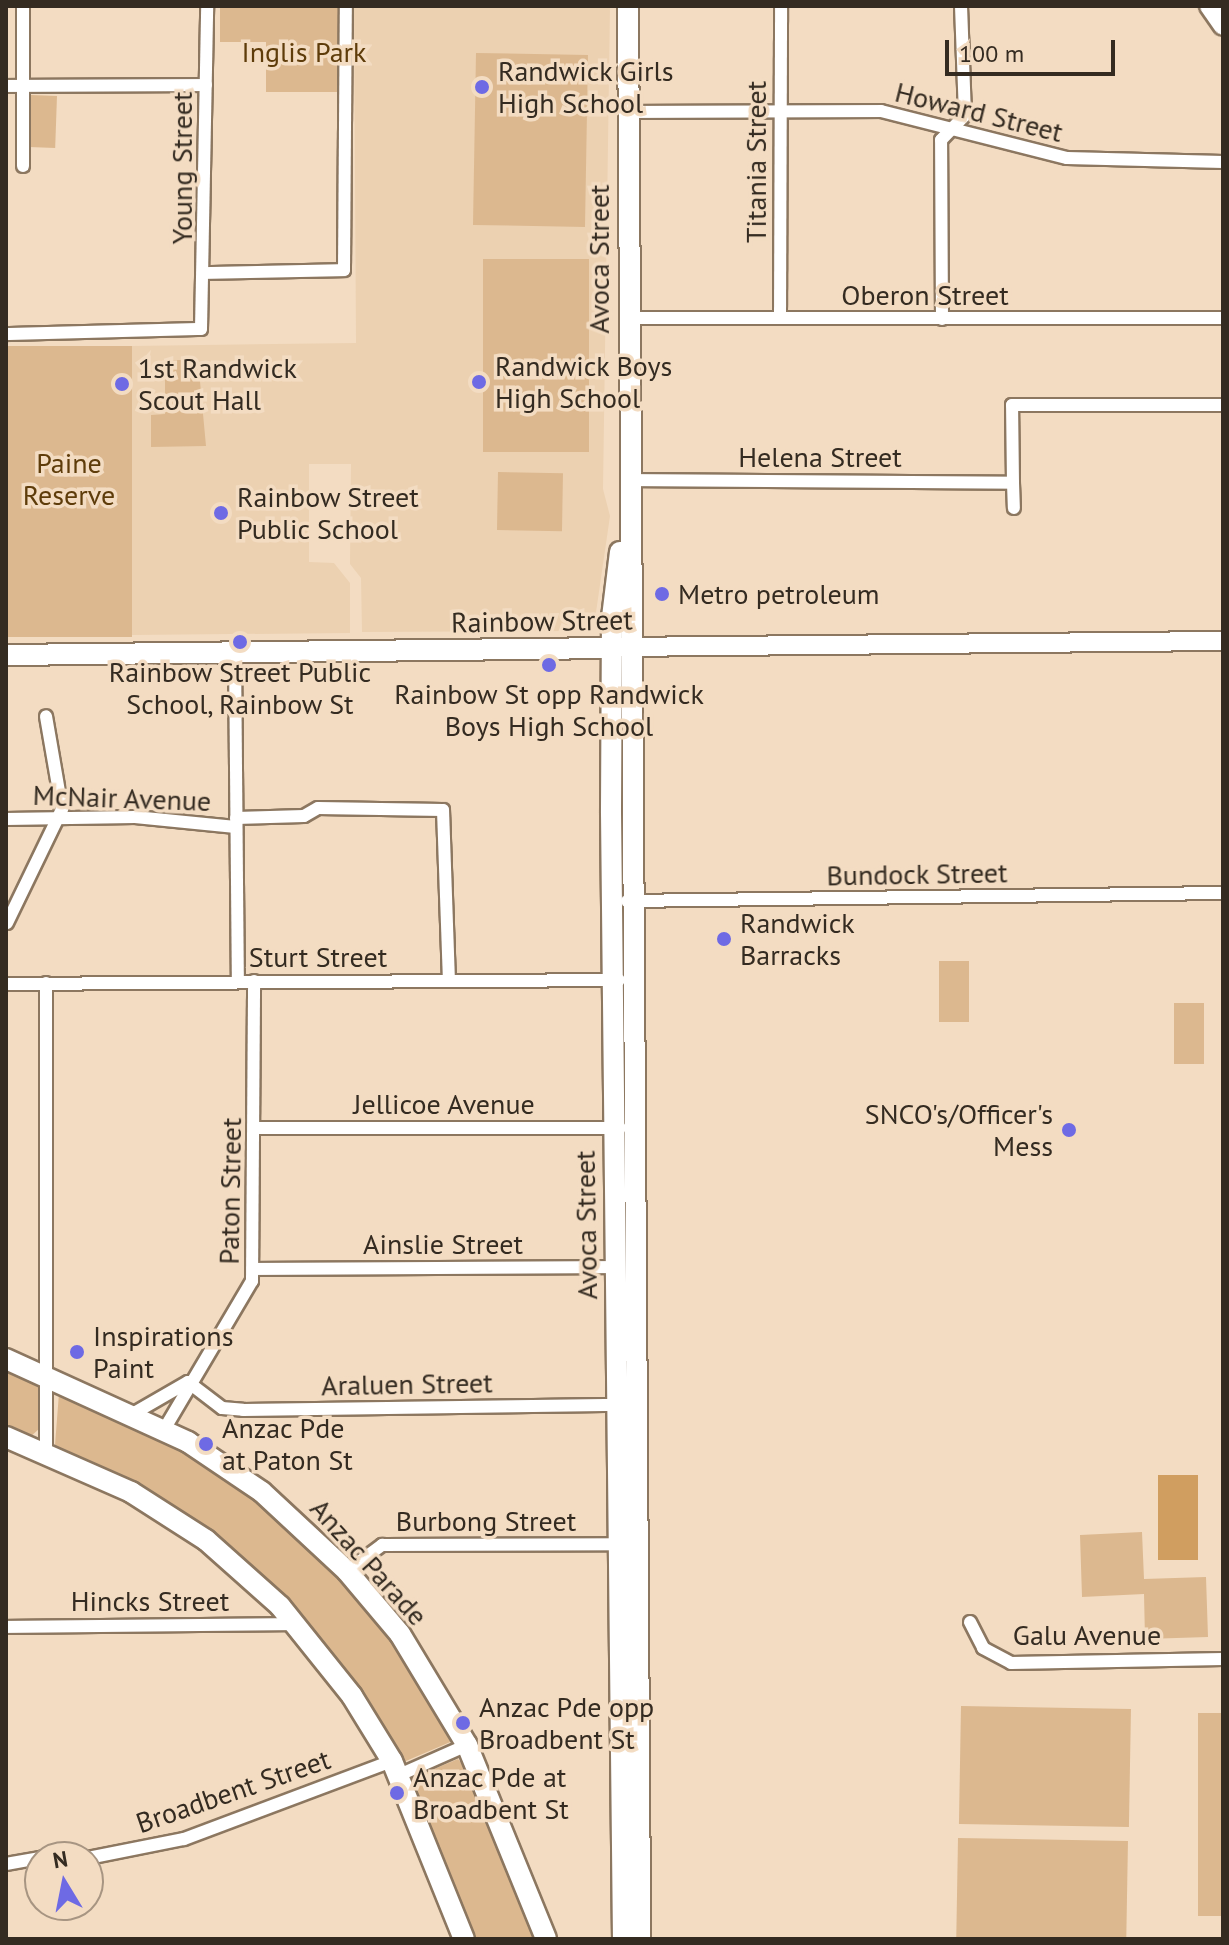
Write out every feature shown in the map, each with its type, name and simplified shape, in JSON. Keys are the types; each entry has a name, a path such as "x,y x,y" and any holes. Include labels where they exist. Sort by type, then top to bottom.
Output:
{"main road":[{"name":"Avoca Street","path":"628,6 627,512 620,647 620,980 631,1860 640,1939"},
{"name":"Rainbow Street","path":"6,655 620,647"},
{"name":"Anzac Parade","path":"6,1359 49,1374 165,1428 262,1492 347,1571 407,1644 467,1745 546,1939"},
{"path":"6,1437 178,1520 295,1624 395,1768 464,1939"},
{"name":"Avoca Street","path":"623,1939 631,1860"}],"street":[{"path":"23,6 23,166"},
{"name":"Young Street","path":"6,334 201,329 206,273 207,6"},
{"path":"206,273 344,270 346,6"},
{"name":"Titania Street","path":"780,318 781,6"},
{"path":"942,319 941,140 965,115 961,6"},
{"path":"1209,6 1223,26"},
{"path":"6,86 206,85"},
{"name":"Howard Street","path":"627,112 881,111 1084,161 1223,162"},
{"name":"Oberon Street","path":"627,318 1223,318"},
{"path":"1014,508 1012,405 1223,405"},
{"name":"Helena Street","path":"627,480 1013,483"},
{"name":"Rainbow Street","path":"620,647 1223,641"},
{"path":"235,653 238,981"},
{"path":"7,923 59,818 46,716"},
{"name":"McNair Avenue","path":"6,819 236,823 434,805 446,817 449,981"},
{"name":"Bundock Street","path":"620,901 1223,893"},
{"name":"Sturt Street","path":"6,984 620,980"},
{"name":"Paton Street","path":"165,1428 188,1382 245,1302 254,1269 254,981"},
{"path":"46,983 49,1374 46,1454"},
{"name":"Jellicoe Avenue","path":"255,1128 622,1128"},
{"name":"Ainslie Street","path":"254,1269 624,1267"},
{"name":"Paton Street","path":"136,1412 188,1382"},
{"name":"Araluen Street","path":"188,1382 222,1408 243,1410 626,1405"},
{"name":"Burbong Street","path":"347,1571 382,1545 627,1544"},
{"name":"Galu Avenue","path":"970,1622 983,1648 1011,1663 1223,1659"},
{"name":"Hincks Street","path":"6,1627 295,1624"},
{"name":"Broadbent Street","path":"104,1855 184,1839 467,1745"}],"shaded area":[{"path":"354,6 610,6 603,489 610,516 594,626 585,631 362,632 361,578 350,564 351,464 309,464 309,562 334,563 350,583 350,633 132,635 132,346 356,343"},
{"path":"1158,1475 1198,1475 1198,1560 1158,1560"}],"green space":[{"name":"Inglis Park","path":"220,6 341,6 341,92 266,92 266,42 220,42"},
{"path":"476,53 588,55 585,227 473,225"},
{"path":"31,95 57,96 55,148 29,147"},
{"path":"483,259 589,259 589,452 483,452"},
{"name":"Paine Reserve","path":"6,346 132,346 132,637 6,637"},
{"path":"165,360 198,360 206,446 151,447 151,415 165,414"},
{"path":"498,472 563,473 562,531 497,530"},
{"path":"939,961 969,961 969,1022 939,1022"},
{"path":"1174,1003 1204,1003 1204,1064 1174,1064"},
{"path":"6,1365 41,1378 40,1428 28,1439 6,1431"},
{"path":"59,1393 133,1418 235,1480 309,1542 391,1634 455,1740 399,1764 263,1584 55,1445"},
{"path":"1142,1532 1144,1579 1206,1577 1208,1637 1145,1639 1144,1594 1082,1597 1080,1535"},
{"path":"961,1706 1131,1709 1129,1827 959,1824"},
{"path":"1198,1713 1223,1713 1223,1916 1198,1916"},
{"path":"458,1759 479,1785 539,1939 473,1939 408,1780"},
{"path":"958,1838 1128,1841 1126,1939 956,1939"}],"place":[{"name":"Randwick Girls High School","path":"482,87"},
{"name":"Randwick Boys High School","path":"479,382"},
{"name":"1st Randwick Scout Hall","path":"122,384"},
{"name":"Rainbow Street Public School","path":"221,513"},
{"name":"Metro petroleum","path":"662,594"},
{"name":"Rainbow Street Public School, Rainbow St","path":"240,642"},
{"name":"Rainbow St opp Randwick Boys High School","path":"549,665"},
{"name":"Randwick Barracks","path":"724,939"},
{"name":"SNCO's/Officer's Mess","path":"1069,1130"},
{"name":"Inspirations Paint","path":"77,1352"},
{"name":"Anzac Pde at Paton St","path":"206,1444"},
{"name":"Anzac Pde opp Broadbent St","path":"463,1723"},
{"name":"Anzac Pde at Broadbent St","path":"397,1793"}]}
